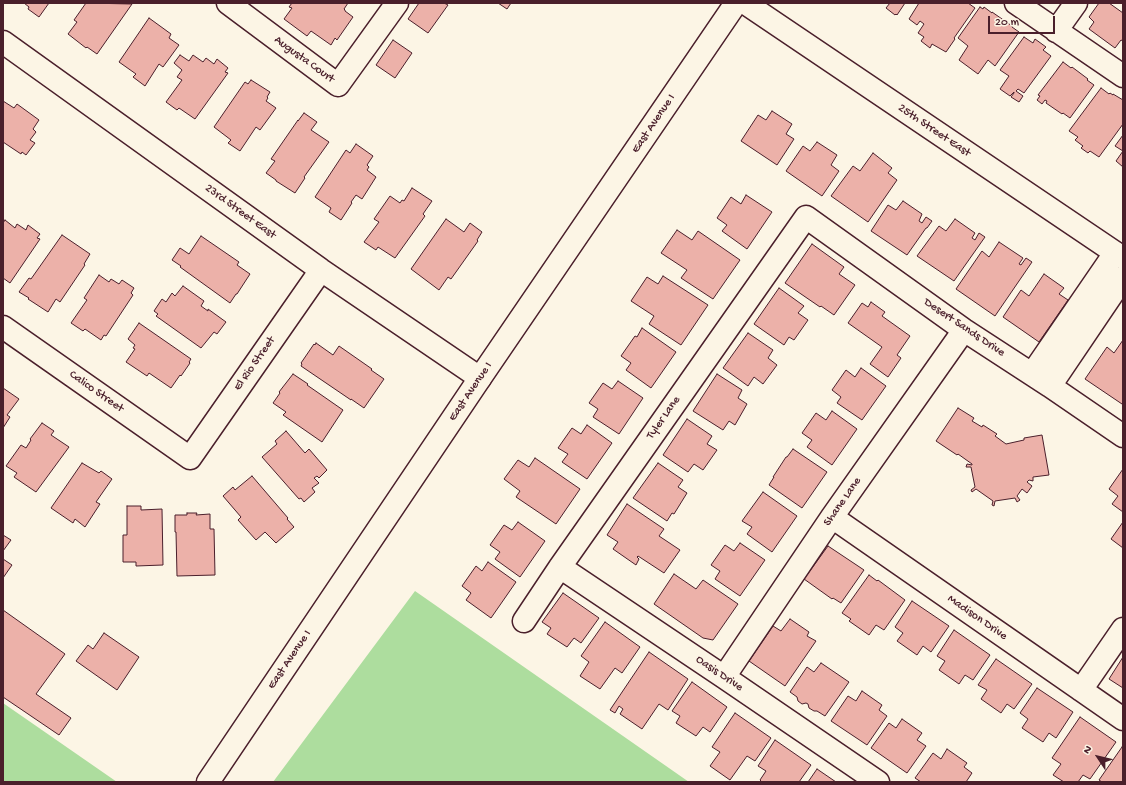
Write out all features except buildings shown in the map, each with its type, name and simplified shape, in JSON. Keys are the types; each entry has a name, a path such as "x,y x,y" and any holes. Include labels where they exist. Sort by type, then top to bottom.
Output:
{"street":[{"name":"Augusta Court","path":"228,3 338,85 397,3"},
{"name":"East Avenue I","path":"208,782 480,378 736,3"},
{"name":"25th Street East","path":"745,3 1119,256"},
{"path":"1016,3 1123,76"},
{"path":"1056,31 1076,3"},
{"name":"23rd Street East","path":"3,42 320,270 480,378"},
{"name":"Desert Sands Drive","path":"806,217 964,330 1123,436"},
{"name":"Tyler Lane","path":"524,621 560,567 806,217"},
{"path":"1041,380 1119,256"},
{"name":"El Rio Street","path":"190,458 320,270"},
{"path":"1041,380 1123,278"},
{"name":"Calico Street","path":"3,327 190,458"},
{"name":"Shane Lane","path":"724,677 832,517 964,330"},
{"name":"Madison Drive","path":"832,517 1123,719"},
{"name":"Oasis Drive","path":"560,567 878,782"},
{"path":"1081,690 1123,629"}],"green space":[{"path":"415,591 689,782 273,782"},
{"path":"3,703 117,782 3,782"}]}
